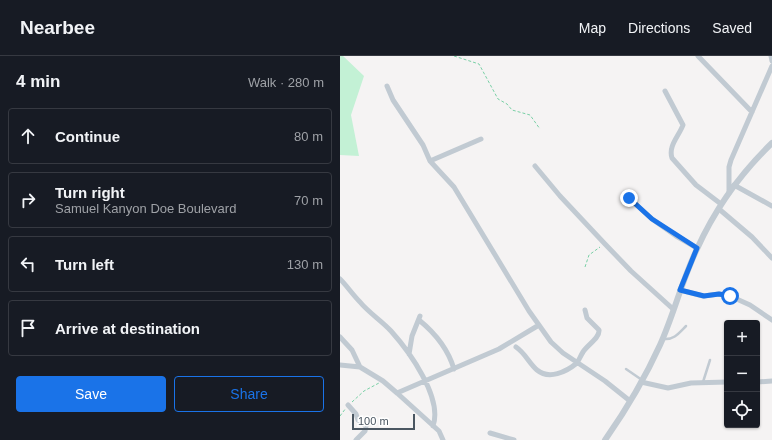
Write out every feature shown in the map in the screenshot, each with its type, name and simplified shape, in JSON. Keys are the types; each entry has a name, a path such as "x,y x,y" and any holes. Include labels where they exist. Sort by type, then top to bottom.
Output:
{"street":[{"path":"698,56 752,112"},
{"path":"771,56 772,60"},
{"path":"729,192 729,167 772,66"},
{"path":"387,86 393,100 424,145 430,161 454,187 539,325 557,348 605,381 630,401"},
{"path":"665,91 683,125 672,146 670,152 672,158 696,185 720,206 772,258"},
{"path":"430,161 481,139"},
{"path":"605,440 642,381 662,339 697,248 720,206 734,185 755,160 772,143"},
{"path":"535,166 560,196 605,244 673,309"},
{"path":"734,185 772,206"},
{"path":"629,198 652,219 697,248"},
{"path":"340,278 360,303 390,330 409,354 432,396 436,418 433,426"},
{"path":"680,290 704,296 719,294 730,296 750,304 772,320"},
{"path":"516,347 523,353 536,370 547,375 564,370 577,362 583,352 600,332 587,318 585,310"},
{"path":"409,354 412,336 419,318 433,332 449,355 454,369"},
{"path":"397,393 499,349 539,325"},
{"path":"340,337 352,350 360,367"},
{"path":"340,365 360,367 383,381 433,426 443,440"},
{"path":"642,381 668,388 691,383 724,382"},
{"path":"760,382 772,382"},
{"path":"348,405 356,414 358,420 366,426 365,431 356,440"},
{"path":"490,433 514,440"}],"lane":[{"path":"662,339 668,340 676,336 686,326"},
{"path":"703,383 710,360"},
{"path":"626,368 642,381"}],"path":[{"path":"454,56 479,64 498,99 507,104 512,110 530,115 540,130"},
{"path":"585,267 589,255 605,244"},
{"path":"340,416 348,405 364,391 383,381"}],"green space":[{"path":"340,56 343,56 364,76 351,115 359,156 340,155"}],"route":[{"path":"629,198 646,215 676,236 697,248 680,290 704,296 719,294 730,296"}]}
